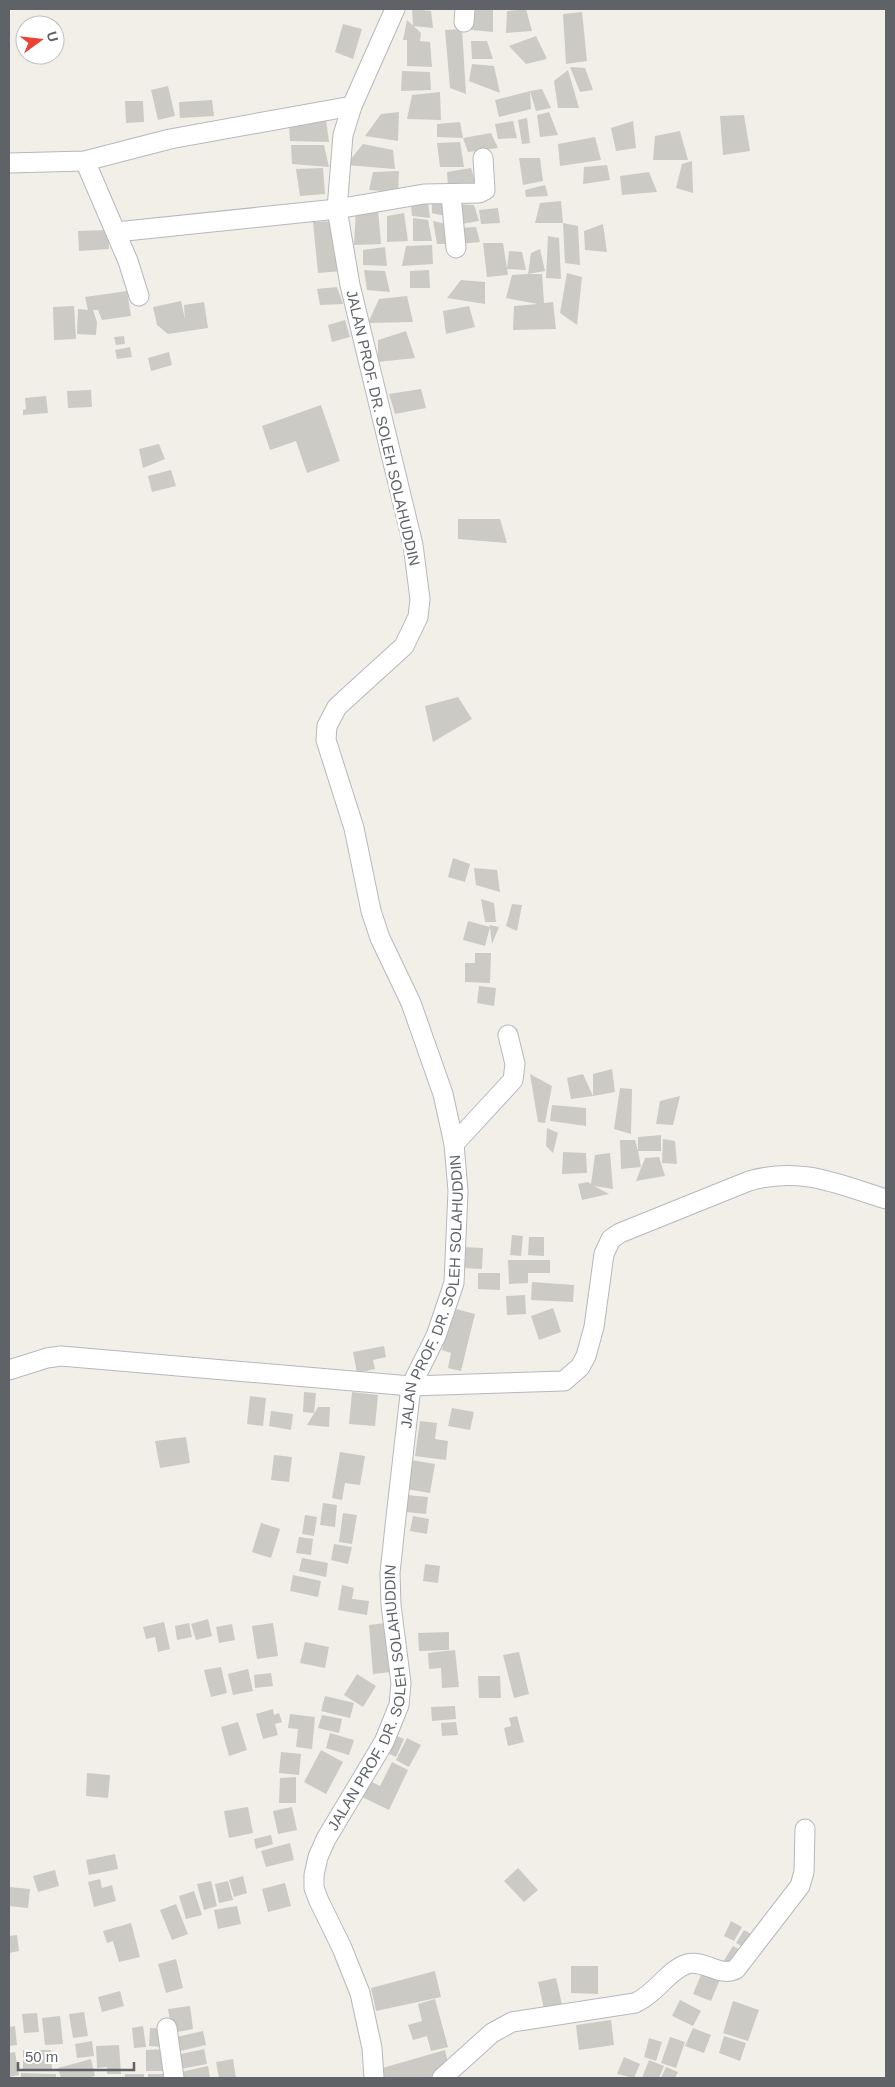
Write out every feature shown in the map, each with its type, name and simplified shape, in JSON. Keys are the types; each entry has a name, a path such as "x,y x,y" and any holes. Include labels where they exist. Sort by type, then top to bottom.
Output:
{"street":[{"name":"JALAN PROF. DR. SOLEH SOLAHUDDIN","path":"374,2078 372,2048 360,1993 342,1948 319,1901 314,1888 314,1875 318,1857 326,1840 384,1742 399,1705 401,1683 391,1605 390,1573 411,1386 436,1336 454,1283 458,1191 454,1144 443,1094 430,1051 411,1003 380,938 371,910 354,828 326,740 326,726 337,707 404,646 418,618 420,599 412,545 350,284 337,209 343,136 352,106 395,9"},
{"path":"9,163 85,161 170,139 352,106"},
{"path":"116,232 337,209 424,194 479,194 485,190 483,158"},
{"path":"85,161 116,232 139,296"},
{"path":"451,195 456,248"},
{"path":"454,1144 513,1080 516,1064 508,1035"},
{"path":"9,1370 47,1358 61,1356 411,1386 564,1381 580,1367 586,1356 594,1327 604,1254 611,1239 620,1233 749,1181 767,1176 806,1175 886,1200"},
{"path":"442,2078 492,2033 512,2022 635,2003 646,1998 679,1968 687,1964 700,1964 726,1972 736,1969 800,1886 804,1872 805,1829"},
{"path":"167,2028 174,2078"}],"building":[{"path":"412,9 431,11 433,28 413,26"},
{"path":"465,9 493,10 493,32 462,29"},
{"path":"526,9 532,31 506,33 507,11"},
{"path":"582,12 587,61 566,64 563,14"},
{"path":"407,20 421,33 420,41 430,42 432,67 407,66 407,40 403,40"},
{"path":"343,24 362,29 353,59 335,52"},
{"path":"462,29 466,94 450,88 445,30"},
{"path":"536,36 547,59 526,64 509,46"},
{"path":"471,41 487,41 493,59 472,59"},
{"path":"472,64 494,66 500,93 469,81"},
{"path":"570,67 585,68 593,90 580,92"},
{"path":"568,70 579,108 558,108 554,81"},
{"path":"402,71 430,72 431,90 401,91"},
{"path":"168,86 175,116 158,120 151,90"},
{"path":"542,89 551,108 536,111 530,91"},
{"path":"530,91 531,109 499,117 495,100"},
{"path":"440,92 441,120 407,119 412,95"},
{"path":"212,100 214,116 180,118 179,102"},
{"path":"125,101 143,101 144,122 126,123"},
{"path":"399,112 398,141 365,136 381,114"},
{"path":"549,112 558,135 540,137 537,115"},
{"path":"744,115 750,151 723,155 720,116"},
{"path":"527,118 530,143 522,144 518,120"},
{"path":"326,120 329,142 290,141 289,122"},
{"path":"513,121 517,138 498,139 495,124"},
{"path":"633,121 636,148 616,151 611,128"},
{"path":"460,122 463,138 437,137 437,124"},
{"path":"680,131 688,160 653,160 655,136"},
{"path":"491,133 498,148 468,152 463,138"},
{"path":"595,137 601,160 560,166 558,144"},
{"path":"460,142 464,167 440,167 437,143"},
{"path":"363,144 393,150 395,169 346,165"},
{"path":"291,145 324,145 329,167 292,164"},
{"path":"519,158 540,158 543,181 523,185"},
{"path":"692,161 693,193 676,188 682,164"},
{"path":"607,165 610,180 583,184 584,167"},
{"path":"323,168 325,194 300,196 296,169"},
{"path":"471,168 476,184 448,186 447,172"},
{"path":"399,171 398,192 369,190 373,172"},
{"path":"649,172 657,192 622,195 620,176"},
{"path":"545,185 548,196 526,197 525,190"},
{"path":"432,198 449,200 449,217 432,213"},
{"path":"561,201 563,223 535,223 540,203"},
{"path":"428,203 430,218 412,216 411,205"},
{"path":"456,204 474,205 479,221 455,225"},
{"path":"356,208 378,210 381,244 354,245"},
{"path":"498,208 500,223 481,224 479,210"},
{"path":"404,213 408,241 387,242 387,216"},
{"path":"413,218 428,220 432,241 413,241"},
{"path":"337,221 342,271 318,273 313,222"},
{"path":"433,221 451,225 452,244 437,244"},
{"path":"563,223 578,226 580,265 565,263"},
{"path":"603,224 607,252 585,250 584,231"},
{"path":"476,227 480,242 459,244 459,228"},
{"path":"108,230 109,249 79,251 78,231"},
{"path":"548,236 559,238 561,279 546,278"},
{"path":"483,243 503,243 508,275 487,277"},
{"path":"432,245 433,264 402,266 406,246"},
{"path":"385,247 387,266 363,265 363,250"},
{"path":"540,249 545,271 528,274 531,253"},
{"path":"509,251 522,252 526,270 507,269"},
{"path":"364,270 385,271 390,292 367,290"},
{"path":"429,270 430,288 410,288 410,271"},
{"path":"567,273 582,277 577,325 560,313"},
{"path":"542,274 544,303 553,302 556,329 513,330 514,306 538,304 506,298 512,275"},
{"path":"461,280 485,282 485,304 447,298"},
{"path":"337,287 343,304 320,305 317,289"},
{"path":"127,291 131,316 102,320 98,310 93,310 97,322 96,335 77,334 78,309 88,310 85,297"},
{"path":"407,296 413,322 368,323 379,299"},
{"path":"181,301 185,319 184,305 204,302 208,328 168,334 157,325 153,307"},
{"path":"74,306 76,339 54,340 53,307"},
{"path":"469,306 475,327 446,334 443,311"},
{"path":"345,320 350,337 332,342 328,325"},
{"path":"406,331 415,358 378,362 378,340"},
{"path":"124,336 125,344 116,345 114,337"},
{"path":"130,347 132,357 117,359 115,350"},
{"path":"169,352 172,365 151,371 148,358"},
{"path":"421,389 426,408 395,414 389,394"},
{"path":"91,390 92,407 68,408 67,391"},
{"path":"46,396 48,413 23,415 23,410 26,409 25,398"},
{"path":"321,405 340,461 307,473 296,441 270,450 262,426"},
{"path":"159,444 165,459 143,468 139,449"},
{"path":"171,470 176,486 152,492 148,476"},
{"path":"458,519 500,519 507,543 458,539"},
{"path":"458,697 472,719 433,742 425,706"},
{"path":"453,858 470,864 465,882 448,877"},
{"path":"474,868 497,870 500,892 476,885"},
{"path":"481,899 494,903 496,922 485,922"},
{"path":"512,904 522,905 517,931 506,926"},
{"path":"468,921 490,927 485,946 463,940"},
{"path":"489,925 499,927 492,944 490,927"},
{"path":"475,953 491,953 490,983 465,982 465,963 475,963"},
{"path":"479,986 496,988 494,1006 477,1003"},
{"path":"612,1069 615,1092 593,1096 593,1074"},
{"path":"530,1074 552,1086 545,1123 538,1122"},
{"path":"583,1074 593,1096 571,1099 567,1078"},
{"path":"620,1088 632,1089 631,1134 614,1129"},
{"path":"680,1096 673,1125 656,1124 660,1101"},
{"path":"552,1105 586,1108 586,1126 550,1121"},
{"path":"547,1128 558,1133 553,1153 546,1146"},
{"path":"661,1135 661,1151 638,1151 638,1137"},
{"path":"663,1139 675,1141 677,1164 662,1163"},
{"path":"620,1140 635,1140 641,1167 621,1169"},
{"path":"563,1152 586,1153 587,1173 562,1174"},
{"path":"610,1153 613,1189 594,1186 609,1194 582,1200 578,1184 588,1182 591,1184 595,1155"},
{"path":"659,1157 665,1176 636,1181 645,1158"},
{"path":"512,1235 523,1236 521,1256 510,1255"},
{"path":"529,1237 544,1237 544,1256 528,1255"},
{"path":"462,1247 483,1248 482,1269 462,1268"},
{"path":"508,1260 550,1260 550,1273 528,1273 528,1283 509,1284"},
{"path":"478,1273 500,1273 500,1290 478,1289"},
{"path":"532,1282 574,1285 573,1302 531,1300"},
{"path":"525,1295 526,1314 507,1315 506,1296"},
{"path":"452,1308 475,1314 461,1371 448,1368 451,1353 442,1350"},
{"path":"553,1308 561,1332 539,1340 531,1316"},
{"path":"384,1346 386,1357 373,1360 375,1369 357,1373 353,1352"},
{"path":"304,1392 316,1393 314,1413 303,1412"},
{"path":"352,1392 378,1395 375,1426 349,1424"},
{"path":"250,1396 266,1398 263,1426 247,1424"},
{"path":"318,1407 330,1407 329,1427 307,1425"},
{"path":"452,1408 474,1412 470,1430 448,1426"},
{"path":"271,1411 293,1414 291,1430 269,1426"},
{"path":"420,1421 437,1423 435,1439 448,1441 446,1460 415,1456"},
{"path":"186,1437 190,1463 160,1468 155,1441"},
{"path":"340,1452 365,1456 360,1485 345,1483 342,1500 332,1498"},
{"path":"274,1455 292,1457 289,1482 271,1480"},
{"path":"411,1460 435,1464 430,1493 406,1489"},
{"path":"407,1495 428,1497 426,1514 406,1512"},
{"path":"323,1503 337,1505 335,1527 320,1525"},
{"path":"343,1513 357,1515 352,1544 339,1542"},
{"path":"305,1515 317,1517 314,1536 302,1534"},
{"path":"413,1516 429,1519 427,1534 410,1531"},
{"path":"261,1523 280,1529 271,1558 252,1552"},
{"path":"299,1537 313,1539 311,1555 296,1553"},
{"path":"334,1544 352,1547 348,1564 331,1560"},
{"path":"302,1558 328,1563 326,1577 299,1571"},
{"path":"425,1564 440,1566 438,1583 423,1581"},
{"path":"293,1575 321,1581 318,1597 290,1591"},
{"path":"342,1585 354,1588 352,1599 369,1601 367,1615 338,1610"},
{"path":"208,1619 212,1636 196,1640 191,1624"},
{"path":"164,1622 170,1649 158,1652 155,1637 146,1639 143,1627"},
{"path":"189,1623 192,1637 177,1640 175,1626"},
{"path":"273,1623 278,1656 257,1659 252,1626"},
{"path":"386,1623 391,1672 373,1674 369,1625"},
{"path":"232,1624 235,1640 219,1643 216,1627"},
{"path":"449,1632 449,1650 419,1651 418,1633"},
{"path":"305,1642 329,1647 325,1668 300,1663"},
{"path":"455,1650 459,1687 442,1688 441,1668 429,1669 428,1653"},
{"path":"519,1652 529,1694 514,1698 503,1655"},
{"path":"221,1667 227,1693 211,1697 204,1670"},
{"path":"248,1669 253,1691 233,1695 228,1674"},
{"path":"271,1673 273,1686 255,1688 254,1675"},
{"path":"357,1674 376,1686 363,1707 344,1695"},
{"path":"478,1676 500,1676 501,1698 479,1698"},
{"path":"325,1696 354,1703 350,1718 321,1711"},
{"path":"455,1706 456,1719 432,1721 431,1707"},
{"path":"273,1709 274,1715 279,1713 282,1722 275,1724 278,1735 263,1739 256,1714"},
{"path":"290,1714 315,1717 312,1749 296,1747 298,1729 288,1728"},
{"path":"322,1715 342,1719 339,1733 318,1728"},
{"path":"517,1716 524,1742 508,1746 504,1728 511,1726 509,1718"},
{"path":"238,1722 247,1750 229,1756 221,1727"},
{"path":"456,1722 458,1735 442,1736 441,1723"},
{"path":"330,1733 354,1740 349,1755 326,1748"},
{"path":"393,1734 404,1739 396,1757 385,1752"},
{"path":"407,1738 421,1745 409,1767 396,1760"},
{"path":"321,1750 343,1762 326,1794 304,1782"},
{"path":"281,1752 301,1754 299,1775 279,1773"},
{"path":"392,1762 408,1770 389,1810 360,1796 368,1780 380,1786"},
{"path":"87,1773 110,1775 108,1798 86,1796"},
{"path":"296,1777 296,1803 279,1803 280,1778"},
{"path":"248,1807 253,1833 229,1838 224,1811"},
{"path":"292,1807 297,1830 278,1834 273,1811"},
{"path":"271,1835 273,1844 256,1849 254,1839"},
{"path":"290,1843 294,1860 266,1867 261,1851"},
{"path":"115,1854 118,1869 89,1875 86,1860"},
{"path":"518,1868 538,1890 524,1902 504,1881"},
{"path":"55,1870 59,1886 38,1892 33,1876"},
{"path":"243,1876 247,1893 234,1897 229,1880"},
{"path":"100,1879 102,1888 112,1885 116,1901 94,1907 88,1882"},
{"path":"211,1881 217,1906 204,1910 197,1884"},
{"path":"228,1881 233,1900 219,1903 215,1884"},
{"path":"285,1883 291,1906 268,1912 262,1889"},
{"path":"9,1887 30,1889 28,1908 9,1906"},
{"path":"194,1891 202,1915 186,1919 179,1896"},
{"path":"176,1904 188,1934 172,1940 160,1910"},
{"path":"237,1906 241,1924 218,1929 214,1910"},
{"path":"731,1921 742,1927 734,1941 724,1936"},
{"path":"131,1923 140,1957 119,1962 113,1941 107,1943 103,1931"},
{"path":"744,1930 755,1936 747,1949 736,1943"},
{"path":"17,1935 19,1951 9,1953 9,1936"},
{"path":"733,1946 744,1952 734,1968 723,1962"},
{"path":"176,1959 183,1988 166,1993 158,1964"},
{"path":"571,1966 598,1966 598,1994 571,1993"},
{"path":"703,1970 721,1977 711,2001 693,1994"},
{"path":"435,1971 441,1997 376,2011 371,1988"},
{"path":"556,1978 563,2009 545,2013 538,1982"},
{"path":"120,1991 124,2006 102,2012 98,1997"},
{"path":"435,1999 448,2047 431,2051 427,2036 413,2040 408,2025 422,2021 418,2004"},
{"path":"680,2000 701,2011 693,2026 672,2016"},
{"path":"733,2001 759,2010 748,2041 723,2033"},
{"path":"190,2006 193,2029 172,2033 168,2009"},
{"path":"84,2012 88,2036 73,2038 69,2014"},
{"path":"37,2013 39,2032 24,2033 22,2014"},
{"path":"60,2016 63,2044 45,2045 42,2018"},
{"path":"611,2020 614,2045 579,2050 576,2025"},
{"path":"15,2026 17,2045 9,2046 9,2027"},
{"path":"143,2026 146,2047 134,2048 132,2028"},
{"path":"150,2028 165,2029 164,2047 149,2046"},
{"path":"693,2028 711,2035 704,2053 685,2046"},
{"path":"203,2031 206,2045 176,2052 172,2038"},
{"path":"724,2036 746,2043 740,2061 719,2053"},
{"path":"670,2037 685,2042 676,2068 661,2063"},
{"path":"649,2038 662,2042 656,2061 644,2057"},
{"path":"92,2041 94,2056 77,2058 75,2044"},
{"path":"119,2045 121,2074 107,2074 107,2067 97,2068 96,2046"},
{"path":"167,2049 168,2071 146,2071 146,2050"},
{"path":"204,2049 207,2064 180,2069 177,2055"},
{"path":"23,2050 51,2050 52,2070 23,2071"},
{"path":"445,2050 450,2072 430,2078 382,2078 379,2069"},
{"path":"15,2052 19,2075 9,2077 9,2053"},
{"path":"624,2057 640,2064 634,2078 617,2074"},
{"path":"91,2059 95,2076 61,2078 58,2068"},
{"path":"233,2059 236,2078 219,2078 216,2062"},
{"path":"649,2060 664,2066 659,2078 642,2078"},
{"path":"208,2066 210,2078 182,2078 181,2072"},
{"path":"666,2067 678,2072 675,2078 661,2078"},
{"path":"21,2073 56,2074 56,2078 21,2078"},
{"path":"125,2074 144,2074 144,2078 125,2078"},
{"path":"148,2074 168,2074 169,2078 148,2078"}]}
